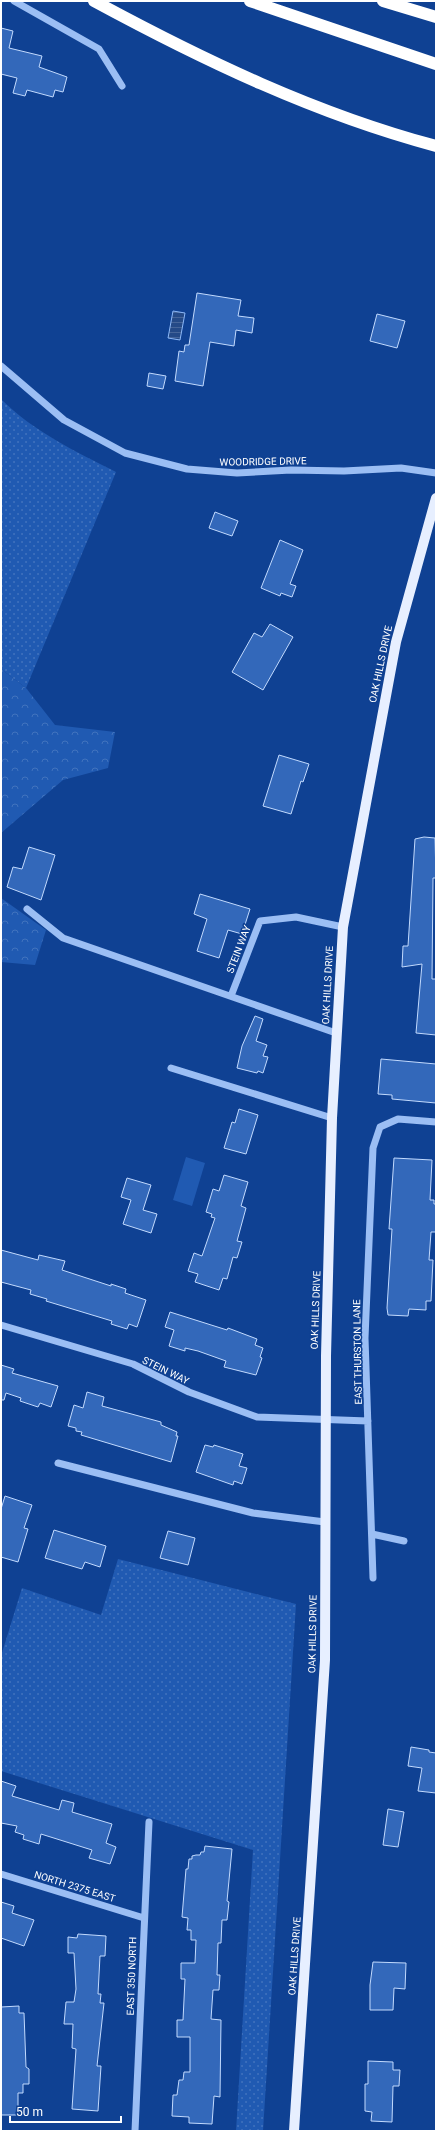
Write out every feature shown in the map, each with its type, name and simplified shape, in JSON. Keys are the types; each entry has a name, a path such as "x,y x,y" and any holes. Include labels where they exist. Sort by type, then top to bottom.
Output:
{"highway":[{"path":"94,1 172,43 265,85 372,125 436,146"},
{"path":"250,1 436,64"},
{"path":"382,1 436,17"}],"main road":[{"name":"OAK HILLS DRIVE","path":"294,2131 325,1660 324,1420 332,1118 342,927 396,642 436,498"}],"street":[{"path":"14,1 98,49 122,86"},
{"name":"WOODRIDGE DRIVE","path":"1,366 64,420 124,453 187,469 237,473 292,470 344,471 400,468 436,473"},
{"path":"27,909 63,938 336,1033"},
{"name":"STEIN WAY","path":"231,996 260,921 296,917 342,927"},
{"path":"171,1068 332,1118"},
{"name":"EAST THURSTON LANE","path":"373,1578 366,1314 373,1148 380,1127 398,1119 436,1122"},
{"name":"STEIN WAY","path":"1,1325 133,1364 189,1392 257,1418 368,1421"},
{"path":"58,1462 253,1513 324,1522"},
{"path":"372,1534 404,1541"},
{"name":"EAST 350 NORTH","path":"135,2131 149,1822"},
{"name":"NORTH 2375 EAST","path":"1,1874 144,1918"}],"green space":[{"path":"1,399 14,411 41,431 116,472 26,688 1,669"},
{"path":"1,669 26,688 55,725 115,732 108,768 63,780 1,833"},
{"path":"1,898 46,930 35,965 1,962"},
{"path":"186,1157 205,1163 192,1206 173,1200"},
{"path":"118,1559 296,1604 263,2131 236,2131 253,1850 1,1771 1,1656 22,1588 101,1615"}],"shaded area":[{"path":"173,311 185,313 180,340 168,338"}],"building":[{"path":"1,28 13,31 9,48 42,56 39,67 67,77 63,92 55,90 53,97 27,90 25,96 13,93 17,78 1,74"},
{"path":"197,293 241,300 238,316 254,318 252,333 236,330 234,346 210,342 203,386 175,381 179,351 184,352 185,345 189,345"},
{"path":"377,314 405,321 397,348 370,341"},
{"path":"149,373 166,376 163,389 147,386"},
{"path":"215,512 238,521 232,536 209,528"},
{"path":"280,540 303,550 290,584 296,586 292,597 281,593 280,596 261,588"},
{"path":"270,624 293,637 263,690 232,672 254,633 262,637"},
{"path":"279,755 309,764 303,782 301,781 291,814 263,806"},
{"path":"424,837 435,838 436,878 433,878 432,979 436,979 436,1035 416,1033 422,964 402,967 403,946 408,946 415,839"},
{"path":"29,847 55,855 41,900 7,887 13,867 22,869"},
{"path":"200,894 250,909 242,934 228,930 219,958 197,951 207,919 194,914"},
{"path":"255,1016 263,1019 256,1041 267,1045 263,1056 268,1057 263,1073 237,1068 242,1046"},
{"path":"381,1059 436,1064 436,1103 392,1099 392,1095 378,1094"},
{"path":"239,1109 258,1115 246,1154 224,1148 232,1122 235,1123"},
{"path":"394,1158 432,1160 430,1200 434,1200 434,1204 436,1204 436,1232 431,1232 429,1260 433,1260 431,1301 426,1301 426,1310 409,1309 408,1316 388,1315 387,1308 392,1229 389,1229"},
{"path":"224,1175 248,1182 241,1206 246,1208 237,1241 242,1242 237,1258 233,1257 227,1279 223,1278 219,1290 195,1282 198,1274 188,1271 194,1253 202,1256 215,1218 211,1217 212,1214 206,1212 213,1189 219,1191"},
{"path":"127,1178 151,1185 143,1210 157,1214 151,1233 123,1224 131,1200 121,1197"},
{"path":"1,1250 38,1260 39,1255 65,1261 62,1270 111,1286 111,1284 126,1289 125,1293 146,1300 137,1327 129,1324 127,1329 111,1324 112,1321 46,1301 47,1299 30,1294 31,1290 1,1282"},
{"path":"170,1312 227,1330 228,1328 257,1339 255,1345 263,1348 260,1357 262,1358 256,1375 224,1367 226,1361 198,1351 185,1348 185,1351 169,1346 174,1330 165,1327"},
{"path":"1,1365 14,1369 12,1373 58,1386 51,1407 40,1403 38,1407 20,1401 21,1398 6,1393 4,1400 1,1400"},
{"path":"87,1392 104,1397 102,1406 161,1422 161,1425 177,1432 176,1436 178,1436 171,1462 81,1435 82,1432 76,1431 76,1428 68,1426 74,1405 83,1408"},
{"path":"205,1445 213,1447 214,1445 243,1454 239,1466 247,1468 242,1484 234,1481 233,1485 196,1472"},
{"path":"5,1496 32,1505 24,1528 28,1529 18,1562 1,1557 1,1509"},
{"path":"54,1530 106,1546 100,1567 85,1562 82,1569 45,1558"},
{"path":"168,1531 195,1538 188,1565 160,1558"},
{"path":"411,1747 429,1750 429,1752 436,1753 436,1793 418,1791 422,1768 408,1766"},
{"path":"1,1781 16,1786 12,1796 59,1810 62,1800 74,1803 72,1812 112,1824 106,1843 116,1847 110,1864 89,1858 92,1850 41,1834 39,1844 23,1839 24,1835 15,1832 17,1826 1,1823"},
{"path":"388,1809 404,1812 398,1847 383,1845"},
{"path":"205,1846 232,1849 227,1901 229,1902 227,1920 222,1920 221,1943 218,1943 217,1975 220,1975 219,1990 213,1990 211,2019 221,2020 220,2097 214,2096 212,2124 189,2123 189,2117 172,2116 173,2095 177,2095 179,2080 183,2080 184,2072 190,2072 190,2037 177,2037 177,2020 183,2020 185,1979 181,1979 181,1963 195,1963 196,1940 191,1940 191,1930 187,1930 188,1918 182,1917 186,1869 188,1869 189,1859 192,1859 192,1856 200,1855 201,1852 204,1852"},
{"path":"1,1902 14,1906 12,1913 34,1920 24,1946 1,1938"},
{"path":"78,1934 106,1936 105,1956 100,1956 98,1994 101,1994 100,2003 104,2003 97,2066 101,2066 98,2111 72,2109 76,2049 72,2048 73,2024 64,2024 66,2002 74,2002 76,1989 74,1953 68,1953 68,1937 77,1938"},
{"path":"373,1962 406,1963 405,1989 394,1988 393,2010 370,2010 370,1985"},
{"path":"19,2006 19,2013 24,2013 26,2067 29,2069 29,2084 23,2084 23,2093 18,2093 18,2115 1,2115 1,2007"},
{"path":"368,2061 393,2062 393,2070 400,2070 399,2086 393,2086 392,2122 371,2121 372,2112 365,2111 365,2084 368,2084"}]}
